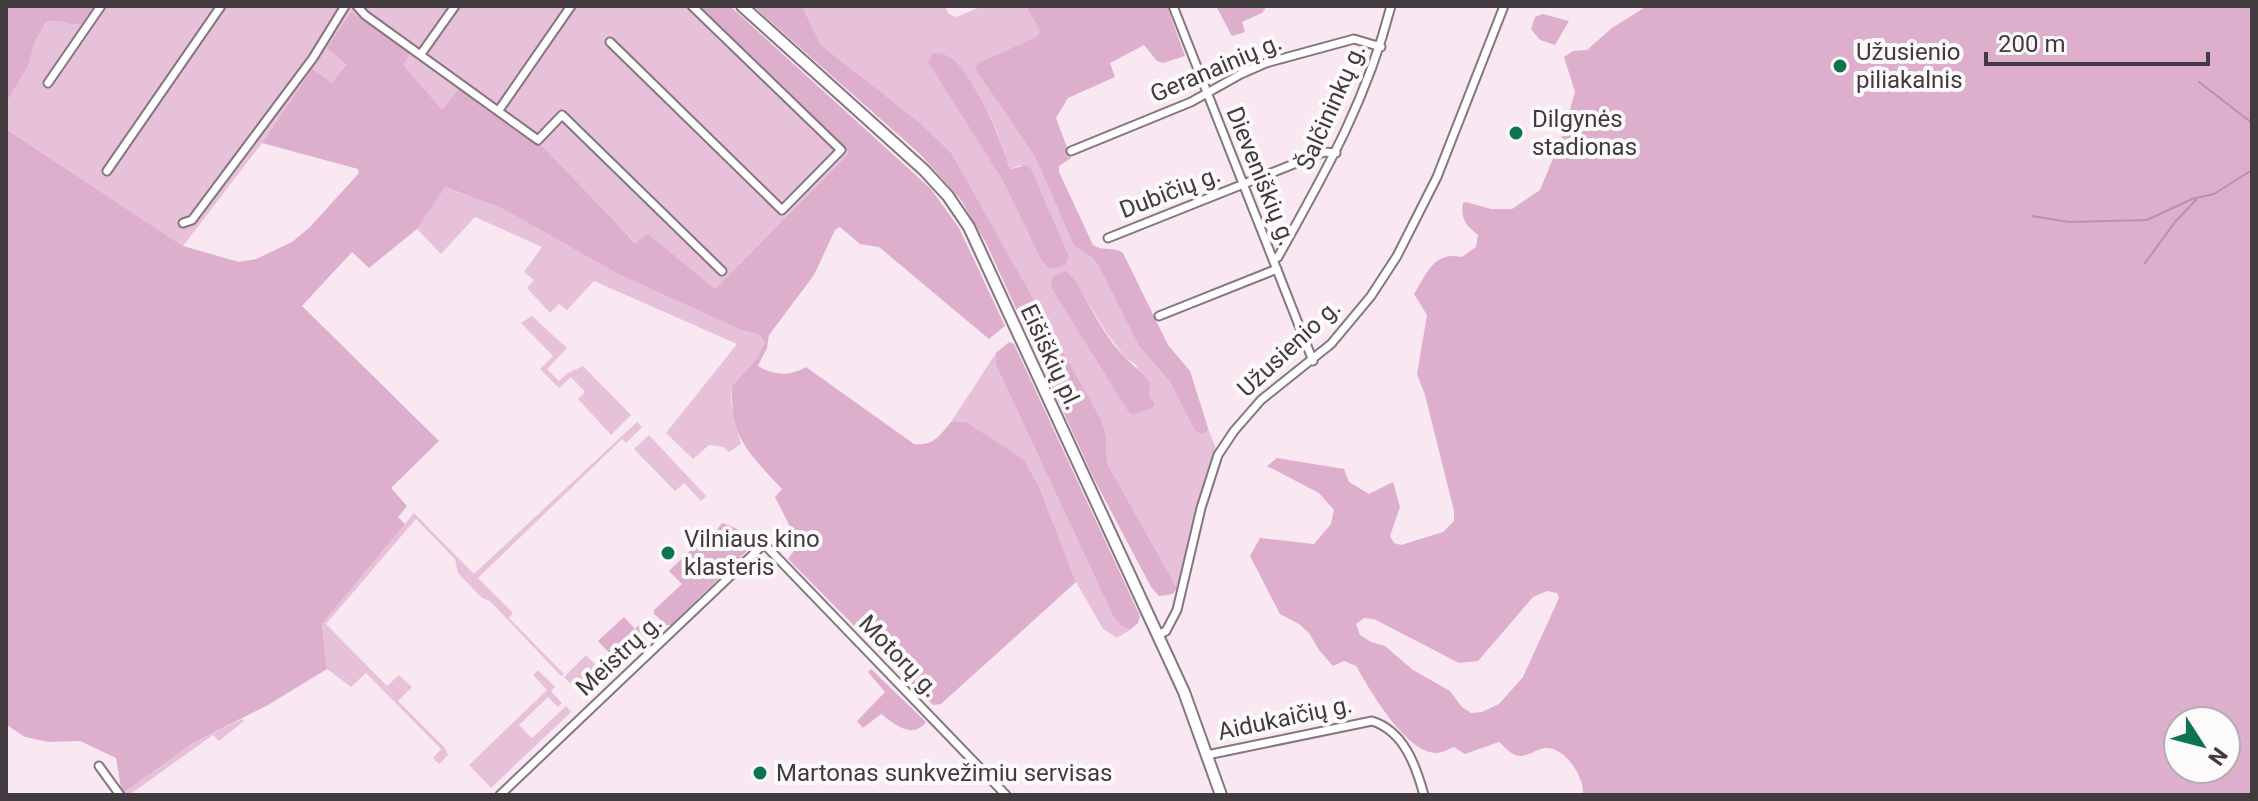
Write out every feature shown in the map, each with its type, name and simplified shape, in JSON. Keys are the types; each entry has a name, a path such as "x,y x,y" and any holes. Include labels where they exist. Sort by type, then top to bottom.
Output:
{"main road":[{"name":"Eišiškių pl.","path":"742,6 924,170 958,210 978,247 1184,692 1221,795"}],"street":[{"path":"48,83 101,6"},
{"path":"107,171 221,6"},
{"path":"183,223 192,220 313,58 345,6"},
{"path":"357,6 365,15 538,140 562,115 722,271"},
{"path":"421,54 455,6"},
{"path":"499,110 571,6"},
{"path":"610,42 782,210 841,150 692,6"},
{"name":"Dieveniškių g.","path":"1173,6 1313,361"},
{"name":"Šalčininkų g.","path":"1273,260 1278,257 1336,153 1364,94 1381,47 1391,6"},
{"name":"Užusienio g.","path":"1158,635 1166,631 1177,610 1201,508 1218,455 1248,414 1313,361 1347,325 1371,296 1397,256 1455,134 1504,6"},
{"name":"Geranainių g.","path":"1071,151 1207,93 1266,63 1354,39 1381,47"},
{"name":"Dubičių g.","path":"1108,238 1324,152 1336,153"},
{"path":"1159,316 1277,269"},
{"name":"Meistrų g.","path":"500,795 764,544"},
{"name":"Motorų g.","path":"764,544 1006,795"},
{"name":"Aidukaičių g.","path":"1207,755 1372,721 1389,730 1403,745 1415,763 1424,795"},
{"path":"99,766 120,795"}],"shaded area":[{"path":"6,6 96,6 83,24 46,22 35,42 28,66 6,103"},
{"path":"96,6 697,6 849,153 714,290 648,234 636,243 460,88 442,111 402,65 410,52 346,63 332,84 312,70 262,143 183,246 6,129 6,103 28,66 35,42 46,22 83,24"},
{"path":"697,6 730,6 931,189 959,228 1005,326 989,339 879,247 860,244 840,227 835,230 814,275 769,335 767,348 758,366 782,374 806,367 914,444 931,442 951,422 966,422 1024,460 1040,489 1076,582 941,704 933,705 788,559 799,544 775,497 782,489 744,444 732,404 732,386 758,357 765,343 760,335 741,330 618,274 503,209 445,187 417,229 369,268 352,252 302,306 439,441 391,488 407,506 398,517 405,524 322,624 327,669 268,705 193,743 122,794 116,758 80,741 49,742 25,737 7,725 6,129 183,246 239,262 256,259 292,242 309,228 359,173 358,169 262,143 312,69 332,83 346,64 327,48 351,12 411,52 403,65 442,110 460,87 543,147 635,243 648,234 715,289 849,153"},
{"path":"753,6 802,6 821,45 915,119 951,153 1102,421 1107,463 1177,588 1173,594 1159,596 1151,587 1093,477 986,243 961,200 921,155"},
{"path":"802,6 945,6 949,14 956,17 983,6 1026,6 1040,32 1036,37 978,63 979,75 1035,157 1074,246 1098,265 1139,346 1170,382 1195,431 1207,432 1208,428 1216,449 1203,484 1177,588 1107,463 1102,421 1032,298 915,119 821,45","holes":["956,62 994,125 1007,166 1010,169 1021,165 1041,260 1002,179","1070,273 1106,332 1125,357 1136,365 1149,395 1129,413 1098,360"]},
{"path":"1026,6 1167,6 1185,56 1163,63 1157,61 1144,45 1110,63 1115,77 1068,98 1056,118 1071,158 1059,166 1059,172 1093,245 1123,253 1168,345 1190,371 1207,432 1202,434 1195,431 1170,382 1139,346 1098,265 1074,246 1035,157 975,69 978,63 1036,37 1040,32"},
{"path":"1216,6 1264,6 1265,9 1242,22 1245,32 1232,36"},
{"path":"1647,6 2252,6 2252,795 1583,795 1581,780 1572,764 1552,749 1517,756 1499,742 1465,754 1454,747 1438,753 1424,750 1390,718 1356,666 1344,661 1333,666 1309,633 1280,614 1250,556 1260,538 1314,544 1331,524 1334,510 1319,493 1267,466 1277,458 1344,469 1349,482 1369,494 1393,482 1400,507 1390,536 1394,543 1401,545 1443,532 1454,521 1425,395 1417,374 1427,315 1414,294 1432,265 1445,257 1462,257 1476,247 1478,235 1465,221 1463,203 1491,209 1512,209 1540,190 1563,134 1575,92 1564,57 1573,51 1587,50 1612,28","holes":["1547,591 1557,593 1559,598 1523,677 1499,704 1482,712 1471,713 1462,707 1450,691 1413,670 1385,646 1360,635 1356,624 1364,618 1374,619 1459,663 1478,661 1533,597"]},
{"path":"1543,14 1569,21 1555,45 1540,40 1531,29 1535,17"},
{"path":"933,53 954,60 971,83 994,127 1008,166 1011,169 1026,165 1031,169 1069,257 1065,265 1050,269 1041,260 1002,179 928,62"},
{"path":"444,187 503,209 618,274 741,330 760,335 766,343 758,357 732,386 731,403 741,444 729,452 723,447 709,445 693,459 666,433 737,344 594,281 567,310 559,304 550,313 527,288 534,280 524,272 542,247 475,217 441,254 417,229"},
{"path":"1065,271 1073,277 1109,338 1150,383 1149,395 1155,404 1152,408 1133,415 1129,413 1051,287 1053,277"},
{"path":"532,316 567,348 547,369 559,381 583,366 631,415 611,435 578,399 585,392 571,377 559,388 540,369 553,356 521,323"},
{"path":"1009,342 1014,344 1140,616 1138,623 1130,630 1121,626 1113,616 996,365 996,353"},
{"path":"996,353 996,365 1113,616 1121,626 1130,630 1117,638 1103,629 1076,582 1040,489 966,422 951,422"},
{"path":"637,422 642,427 626,443 622,439 478,578 513,613 509,618 564,674 561,676 490,601 482,598 458,573 455,559 416,519 326,624 387,686 399,675 412,687 398,701 445,748 448,755 439,764 433,758 441,749 366,673 351,687 327,669 322,624 414,513 474,574"},
{"path":"649,435 706,496 701,501 684,483 675,491 634,449"},
{"path":"722,523 744,534 751,547 671,625 666,625 654,614 654,610 682,584 669,571 707,534 714,534"},
{"path":"624,617 635,629 648,617 656,625 619,663 598,641"},
{"path":"586,655 608,677 586,699 564,677"},
{"path":"871,669 926,722 921,727 909,730 881,714 863,728 857,721 885,692 868,672"},
{"path":"538,670 555,687 551,691 562,703 558,707 548,697 519,725 532,738 566,706 571,712 491,788 469,765 547,690 533,675"},
{"path":"242,719 244,721 219,741 213,735 129,795 122,794 193,743"}],"waterway":[{"path":"2199,82 2252,123"},
{"path":"2032,216 2069,222 2147,220 2192,199 2214,194 2252,170"},
{"path":"2145,263 2175,222 2196,200"}],"place":[{"name":"Užusienio piliakalnis","path":"1840,66"},
{"name":"Dilgynės stadionas","path":"1516,133"},
{"name":"Vilniaus kino klasteris","path":"668,553"},
{"name":"Martonas sunkvežimiu servisas","path":"760,773"}]}
